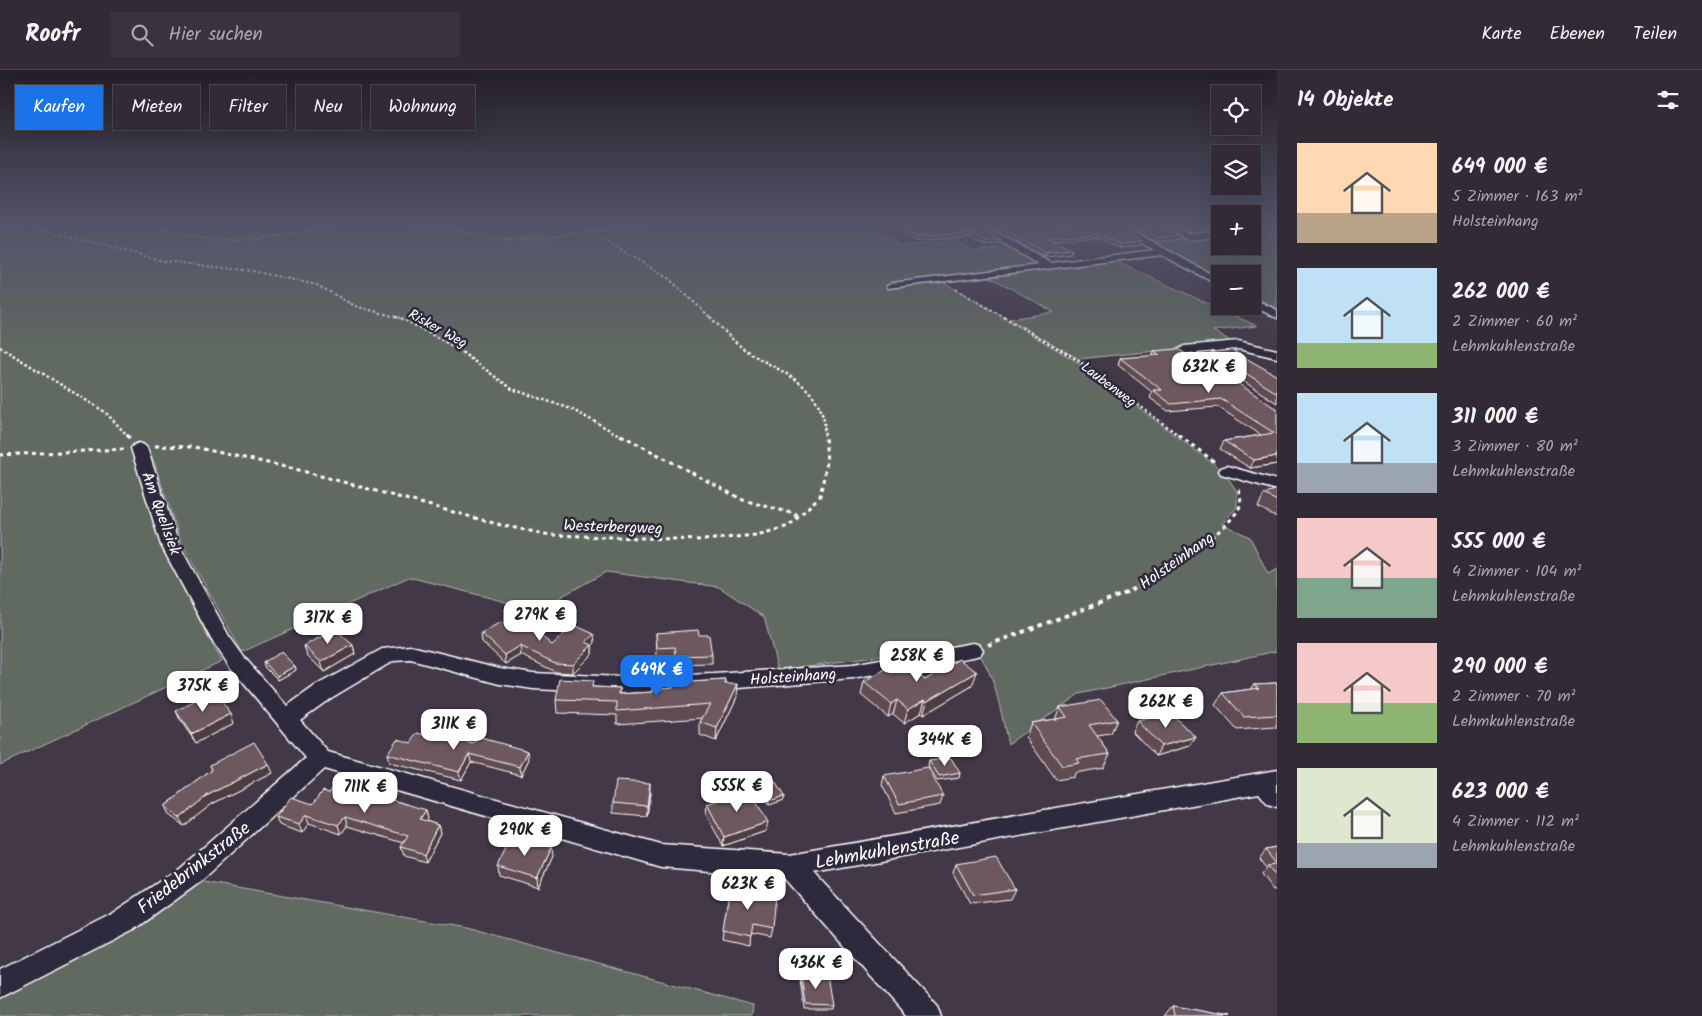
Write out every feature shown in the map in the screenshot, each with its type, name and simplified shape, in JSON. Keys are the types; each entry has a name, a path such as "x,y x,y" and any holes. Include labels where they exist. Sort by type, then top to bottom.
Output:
{"street":[{"path":"892,286 1041,268"},
{"path":"1193,268 1211,278"},
{"path":"1261,306 1277,315"},
{"path":"1218,372 1184,350 1238,345 1277,354"},
{"name":"Am Quellsiek","path":"139,448 170,545 221,639 237,662 286,718"},
{"path":"1227,471 1277,485"},
{"name":"Holsteinhang","path":"286,718 323,692 389,654 411,653 500,676 533,681 621,685 714,682 853,672 973,650"},
{"path":"286,718 320,759"},
{"name":"Lehmkuhlenstraße","path":"320,759 661,856 790,866 1273,786"},
{"name":"Friedebrinkstraße","path":"0,984 124,921 190,875 320,759"},
{"path":"790,866 926,1016"}],"path":[{"name":"Risker Weg","path":"229,268 317,285 355,306 403,319 456,348 512,389 571,409 737,497 795,514 798,517"},
{"name":"Westerbergweg","path":"0,455 177,445 194,447 295,469 501,525 550,535 703,540 757,535 789,526 820,496 827,462 823,416 817,401 802,385 775,366 744,349 668,278 652,268"},
{"name":"Laubenweg","path":"940,280 1078,360 1227,471"},
{"path":"0,347 105,412 139,448"},
{"name":"Holsteinhang","path":"973,650 1129,592 1170,567 1225,526 1240,508 1240,491 1227,471"}],"green space":[{"path":"0,268 1024,268 935,277 1076,361 1223,471 1237,491 1237,507 1222,524 1250,537 1268,574 1277,569 1277,651 1079,694 1008,744 992,679 986,666 971,644 778,670 764,617 719,587 606,572 537,610 409,577 242,652 181,542 152,456 135,461 164,549 222,661 0,765"},
{"path":"1049,268 1131,268 1211,305 1211,315 1233,315 1257,326 1213,331 1234,343 1078,359 1009,319 1054,312 988,276"},
{"path":"1200,268 1211,268 1211,274"},
{"path":"1261,268 1277,268 1277,310 1261,301"},
{"path":"203,882 466,928 753,1006 752,1016 0,1016 0,992"}],"building":[{"path":"1178,349 1186,354 1193,353 1277,408 1277,456 1254,460 1224,441 1274,433 1221,399 1171,404 1153,390 1162,390 1120,358 1160,355 1154,351"},
{"path":"1232,350 1277,376 1277,393 1212,352"},
{"path":"1277,489 1277,501 1264,494"},
{"path":"521,620 552,645 574,625 594,634 586,642 592,645 573,664 555,663 520,646 505,655 481,633 501,622 508,627"},
{"path":"335,629 353,645 321,662 304,646"},
{"path":"698,630 699,635 709,635 712,655 676,656 675,647 657,648 656,633"},
{"path":"281,652 295,666 277,676 264,662"},
{"path":"960,659 977,672 927,701 925,699 908,709 897,700 891,704 864,682 901,661 925,680"},
{"path":"560,679 593,681 592,687 620,688 619,694 653,692 653,689 673,687 672,683 726,680 725,684 738,684 717,728 700,722 710,704 617,711 617,702 556,700"},
{"path":"1277,683 1277,715 1244,717 1223,693 1259,688 1254,684"},
{"path":"214,692 231,714 191,734 176,711"},
{"path":"1101,700 1117,720 1089,725 1110,754 1076,759 1079,763 1062,766 1031,723 1067,717 1060,707"},
{"path":"1170,713 1196,737 1161,746 1137,721"},
{"path":"435,729 450,732 447,737 474,744 478,737 528,751 520,767 469,754 459,772 387,754 397,739 411,743 418,733 430,736"},
{"path":"254,742 268,764 208,795 179,818 165,806 212,770 210,765"},
{"path":"951,758 960,773 939,777 929,761"},
{"path":"928,768 943,796 899,804 884,776"},
{"path":"773,779 784,796 769,801 758,783"},
{"path":"616,781 650,783 647,806 613,803"},
{"path":"336,783 426,810 420,819 438,825 423,854 401,847 408,836 345,817 338,825 306,815 299,824 276,817 291,797 313,804 323,790 329,792"},
{"path":"749,790 768,822 724,837 707,804"},
{"path":"513,836 551,848 537,878 498,866"},
{"path":"1277,847 1277,863 1266,849"},
{"path":"996,857 1015,889 973,895 956,864"},
{"path":"1277,864 1277,877 1267,865"},
{"path":"730,885 775,895 772,929 752,925 750,937 723,931"},
{"path":"801,975 827,975 832,1005 805,1004"},
{"path":"1173,1006 1230,1016 1175,1016"}]}
